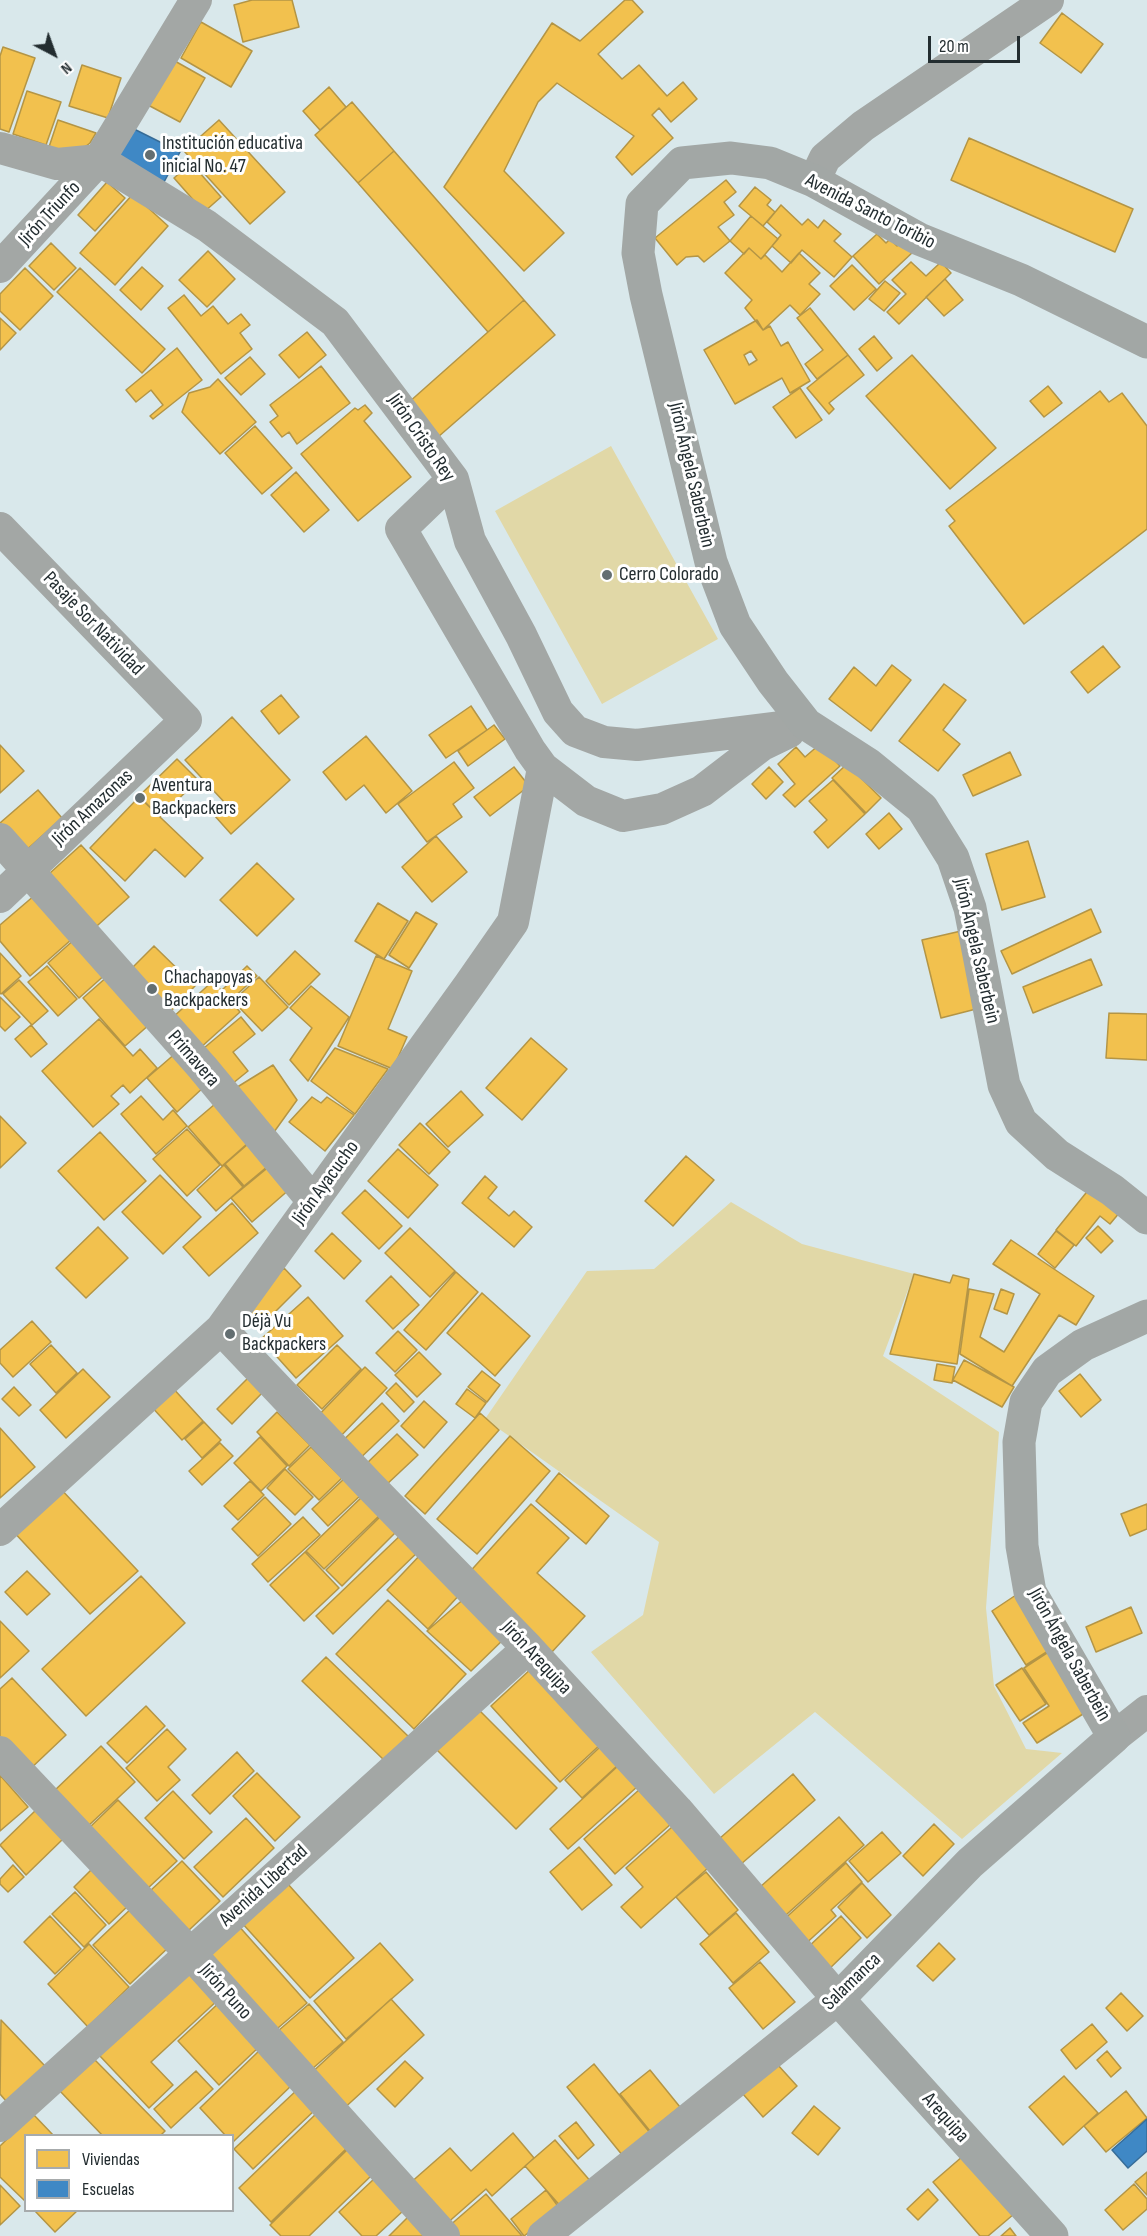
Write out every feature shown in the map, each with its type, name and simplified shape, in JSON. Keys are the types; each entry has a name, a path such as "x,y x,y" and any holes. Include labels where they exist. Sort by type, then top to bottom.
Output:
{"main road":[{"name":"Avenida Santo Toribio","path":"638,253 642,204 682,163 731,158 760,162 814,182 919,239 1021,280 1147,342"},
{"name":"Jirón Ángela Saberbein","path":"638,253 646,295 711,562 735,625 806,724 868,764 922,808 953,858 970,908 1004,1085 1021,1122 1057,1155 1112,1190 1147,1218"},
{"name":"Jirón Ángela Saberbein","path":"1136,1724 1030,1592 1022,1546 1019,1442 1026,1402 1047,1371 1083,1345 1147,1316"},
{"name":"Salamanca","path":"838,1999 970,1863 1136,1724"},
{"name":"Arequipa","path":"838,1999 1052,2236"}],"street":[{"name":"Jirón Triunfo","path":"0,267 99,160 196,0"},
{"path":"814,182 825,158 863,126 1048,0"},
{"path":"0,148 57,164 99,160"},
{"name":"Jirón Cristo Rey","path":"99,160 207,226 335,322 453,479 470,542 521,635 558,712 575,731 604,742 637,745 806,724"},
{"path":"453,479 401,529 530,750 543,768 586,801 623,816 662,809 702,791 762,745 806,724"},
{"name":"Pasaje Sor Natividad","path":"0,528 186,720"},
{"name":"Jirón Amazonas","path":"0,897 186,720"},
{"name":"Jirón Ayacucho","path":"0,1530 221,1329 513,922 543,768"},
{"name":"Primavera","path":"0,839 202,1067 312,1200"},
{"name":"Jirón Arequipa","path":"221,1329 528,1648 677,1810 838,1999"},
{"name":"Avenida Libertad","path":"0,2126 528,1648"},
{"name":"Jirón Puno","path":"0,1752 190,1953 444,2236"},
{"name":"Salamanca","path":"543,2236 838,1999"}],"shaded area":[{"name":"Cerro Colorado","path":"611,446 718,639 602,704 495,511"},
{"path":"731,1202 802,1244 914,1274 883,1356 999,1432 986,1608 994,1686 1026,1749 1062,1753 962,1839 815,1712 714,1794 591,1652 643,1615 659,1542 485,1419 587,1271 654,1269"}],"building: Viviendas":[{"path":"252,0 292,0 299,27 243,42 234,5"},
{"path":"625,0 632,0 643,12 598,54 622,79 639,65 667,96 683,82 697,99 671,122 659,108 652,115 673,138 632,175 616,157 634,136 557,83 538,102 504,171 564,233 524,271 444,187 552,23 580,41"},
{"path":"1062,13 1103,44 1081,73 1040,43"},
{"path":"201,22 252,51 231,87 181,58"},
{"path":"3,47 35,58 9,132 0,129 0,56"},
{"path":"173,60 205,78 180,122 148,105"},
{"path":"82,65 121,78 108,118 69,106"},
{"path":"329,87 346,107 320,130 303,111"},
{"path":"27,91 61,102 46,145 13,134"},
{"path":"352,102 394,151 358,183 315,135"},
{"path":"58,120 96,133 90,143 81,150 68,152 49,147"},
{"path":"219,120 285,192 250,224 184,151"},
{"path":"969,138 1133,209 1115,252 951,180"},
{"path":"394,151 524,300 488,332 358,183"},
{"path":"191,163 221,197 204,212 174,178"},
{"path":"726,180 736,192 724,202 734,215 718,227 730,241 704,262 698,256 686,257 677,265 655,238"},
{"path":"107,182 125,198 95,231 78,215"},
{"path":"755,187 771,200 767,205 775,212 763,226 739,206"},
{"path":"133,194 168,226 115,285 80,253"},
{"path":"781,205 802,225 808,219 818,228 824,220 841,234 834,241 852,257 834,277 802,250 791,263 772,246 781,235 767,222"},
{"path":"751,216 778,239 761,259 749,248 744,254 730,241"},
{"path":"877,234 886,243 890,239 897,246 904,240 914,251 879,284 853,256"},
{"path":"51,243 76,268 54,290 29,266"},
{"path":"749,248 761,259 765,255 782,272 799,253 820,273 809,284 820,294 800,315 790,305 763,330 745,308 752,300 725,273"},
{"path":"208,251 235,279 207,307 179,280"},
{"path":"911,262 926,276 941,262 951,273 899,324 887,312 906,294 892,280"},
{"path":"852,265 876,289 854,310 830,286"},
{"path":"142,267 163,286 141,310 120,290"},
{"path":"25,268 53,296 20,330 0,311 0,294"},
{"path":"80,268 165,349 142,373 57,292"},
{"path":"945,279 963,300 944,316 926,297"},
{"path":"885,281 900,293 884,311 869,299"},
{"path":"184,295 201,316 213,306 228,324 241,314 250,325 240,333 252,349 221,374 168,308"},
{"path":"524,300 555,335 438,437 408,403"},
{"path":"810,308 848,355 817,379 805,364 823,350 797,318"},
{"path":"0,318 16,333 0,350"},
{"path":"757,320 763,330 770,326 781,346 788,342 810,381 790,393 782,378 735,404 704,350","holes":["751,351 757,360 749,365 744,355"]},
{"path":"307,332 326,355 299,378 279,355"},
{"path":"874,336 892,358 877,371 859,349"},
{"path":"177,348 202,380 153,419 150,416 163,405 151,390 136,402 126,390"},
{"path":"848,355 864,375 829,403 834,409 829,414 807,388"},
{"path":"912,355 996,448 950,489 866,396"},
{"path":"250,357 265,374 241,395 225,378"},
{"path":"321,366 350,403 297,444 289,432 282,437 270,422 278,416 270,405"},
{"path":"218,379 256,422 220,454 182,412 189,393 210,387"},
{"path":"1048,386 1062,403 1044,417 1030,401"},
{"path":"800,388 822,420 796,438 773,407"},
{"path":"1100,391 1109,402 1122,393 1147,426 1147,529 1024,624 949,526 955,521 946,510"},
{"path":"365,405 372,413 364,421 411,477 358,521 301,454 355,408 358,410"},
{"path":"255,426 292,468 262,494 225,453"},
{"path":"296,472 329,510 304,532 271,495"},
{"path":"1103,646 1120,667 1088,693 1071,672"},
{"path":"892,665 911,680 871,731 829,699 854,667 876,686"},
{"path":"944,684 966,700 943,730 960,744 938,771 899,741"},
{"path":"281,695 299,717 279,734 261,711"},
{"path":"471,706 487,730 446,758 429,735"},
{"path":"232,717 290,780 231,834 214,815 226,804 185,760"},
{"path":"494,725 505,739 468,766 458,751"},
{"path":"366,736 412,791 386,813 364,785 346,800 323,772"},
{"path":"820,744 840,766 795,807 783,795 795,784 778,764 796,747 805,757"},
{"path":"0,745 24,771 0,793"},
{"path":"1010,752 1021,775 973,796 963,775"},
{"path":"177,759 198,780 160,817 139,796"},
{"path":"454,762 474,788 453,804 462,817 427,842 398,804"},
{"path":"847,764 881,798 866,813 832,778"},
{"path":"514,767 529,786 490,816 474,797"},
{"path":"769,767 783,782 766,799 752,784"},
{"path":"833,780 865,814 828,848 814,832 827,820 809,801"},
{"path":"38,790 62,818 22,854 0,829 0,823"},
{"path":"139,797 203,858 185,877 155,849 125,881 90,848"},
{"path":"889,813 902,829 879,849 866,834"},
{"path":"436,836 467,872 432,902 402,867"},
{"path":"1028,841 1045,897 1002,910 986,854"},
{"path":"81,845 129,897 88,934 40,882"},
{"path":"257,863 294,899 257,936 220,900"},
{"path":"35,895 72,939 30,976 0,941 0,925"},
{"path":"378,903 408,921 384,959 355,941"},
{"path":"1091,909 1101,932 1012,974 1001,951"},
{"path":"416,912 437,924 409,968 389,955"},
{"path":"961,931 980,1008 941,1018 922,940"},
{"path":"76,938 107,973 79,998 48,963"},
{"path":"154,946 195,986 171,1011 130,970"},
{"path":"295,951 320,974 289,1005 266,981"},
{"path":"0,953 21,976 1,994 0,993"},
{"path":"376,956 412,971 388,1029 407,1037 393,1069 338,1046"},
{"path":"1091,959 1102,985 1033,1013 1023,987"},
{"path":"47,966 77,999 58,1016 28,982"},
{"path":"247,966 257,976 231,1000 222,990"},
{"path":"108,976 150,1024 125,1046 83,998"},
{"path":"259,977 288,1007 262,1031 233,1001"},
{"path":"19,980 48,1011 32,1025 3,994"},
{"path":"213,981 240,1012 199,1049 172,1018"},
{"path":"311,986 349,1017 308,1081 290,1060 312,1028 290,1008"},
{"path":"0,997 20,1017 5,1031 0,1026"},
{"path":"1109,1013 1147,1014 1147,1060 1106,1058"},
{"path":"241,1017 255,1034 233,1052 248,1071 227,1088 198,1053"},
{"path":"99,1019 133,1056 140,1049 157,1068 130,1093 123,1085 111,1096 119,1104 93,1127 42,1071"},
{"path":"31,1025 47,1044 31,1057 15,1039"},
{"path":"531,1038 567,1069 522,1120 486,1088"},
{"path":"335,1048 388,1069 355,1114 311,1081"},
{"path":"177,1052 206,1085 177,1112 147,1078"},
{"path":"273,1065 297,1100 269,1139 226,1094"},
{"path":"461,1091 483,1115 448,1147 426,1124"},
{"path":"141,1096 163,1120 173,1110 187,1126 156,1154 121,1114"},
{"path":"312,1097 321,1103 327,1097 354,1115 325,1151 289,1122"},
{"path":"215,1104 248,1143 222,1166 188,1127"},
{"path":"0,1116 26,1143 0,1168"},
{"path":"420,1123 450,1152 429,1174 399,1145"},
{"path":"187,1129 220,1165 187,1196 153,1159"},
{"path":"100,1132 146,1181 104,1220 58,1171"},
{"path":"248,1144 268,1166 244,1186 225,1164"},
{"path":"398,1149 438,1185 408,1218 368,1181"},
{"path":"686,1156 714,1180 673,1226 645,1201"},
{"path":"224,1165 243,1187 216,1211 197,1190"},
{"path":"271,1165 291,1188 252,1222 231,1198"},
{"path":"160,1175 201,1217 163,1254 122,1212"},
{"path":"485,1176 497,1187 488,1198 509,1216 514,1211 532,1227 514,1247 462,1203"},
{"path":"1090,1188 1120,1212 1110,1224 1100,1216 1076,1246 1056,1230"},
{"path":"365,1190 402,1226 379,1249 342,1213"},
{"path":"232,1203 258,1233 209,1276 183,1247"},
{"path":"1098,1226 1113,1241 1101,1253 1086,1238"},
{"path":"98,1227 128,1258 86,1298 56,1268"},
{"path":"410,1228 455,1271 430,1297 385,1253"},
{"path":"1056,1231 1074,1245 1055,1268 1038,1254"},
{"path":"332,1233 361,1261 344,1279 315,1251"},
{"path":"1011,1240 1094,1296 1076,1325 1059,1315 1012,1386 960,1354 969,1289 994,1294 980,1337 1004,1352 1040,1294 993,1264"},
{"path":"284,1268 301,1286 258,1329 240,1312"},
{"path":"456,1272 478,1292 426,1350 404,1330"},
{"path":"914,1274 950,1283 953,1275 969,1279 957,1364 890,1354"},
{"path":"391,1276 419,1305 393,1329 366,1301"},
{"path":"1001,1289 1014,1294 1007,1314 994,1309"},
{"path":"482,1293 530,1336 495,1376 447,1333"},
{"path":"308,1297 343,1336 296,1378 261,1339"},
{"path":"32,1321 51,1342 13,1377 0,1363 0,1350"},
{"path":"398,1331 417,1350 395,1372 376,1353"},
{"path":"51,1345 77,1373 56,1393 30,1364"},
{"path":"337,1345 361,1369 322,1409 297,1385"},
{"path":"419,1352 441,1374 417,1397 395,1375"},
{"path":"964,1360 1014,1387 1002,1407 953,1380"},
{"path":"937,1364 955,1367 952,1383 934,1380"},
{"path":"365,1367 387,1388 335,1442 313,1421"},
{"path":"83,1369 110,1397 66,1438 40,1410"},
{"path":"482,1371 500,1385 487,1402 468,1387"},
{"path":"1080,1374 1101,1400 1081,1417 1059,1391"},
{"path":"248,1378 263,1392 232,1424 217,1409"},
{"path":"396,1383 414,1402 404,1412 386,1393"},
{"path":"171,1386 203,1421 182,1440 150,1405"},
{"path":"14,1387 31,1405 19,1416 2,1399"},
{"path":"467,1389 486,1403 475,1418 456,1404"},
{"path":"424,1401 447,1422 424,1448 401,1426"},
{"path":"382,1403 399,1421 352,1466 335,1448"},
{"path":"277,1412 310,1445 289,1466 257,1432"},
{"path":"480,1413 499,1430 425,1514 405,1496"},
{"path":"204,1422 221,1440 202,1458 185,1439"},
{"path":"0,1428 35,1467 0,1498"},
{"path":"397,1434 418,1455 385,1486 365,1465"},
{"path":"510,1436 550,1471 477,1554 437,1519"},
{"path":"260,1437 287,1466 261,1491 234,1463"},
{"path":"220,1443 233,1456 202,1485 189,1471"},
{"path":"311,1447 342,1478 319,1500 288,1469"},
{"path":"285,1469 313,1497 295,1515 267,1488"},
{"path":"559,1473 609,1516 586,1544 536,1501"},
{"path":"346,1477 362,1494 328,1526 312,1509"},
{"path":"250,1481 264,1495 238,1520 224,1506"},
{"path":"58,1486 138,1571 90,1614 11,1529"},
{"path":"365,1494 383,1512 324,1569 306,1551"},
{"path":"265,1497 291,1524 258,1556 232,1529"},
{"path":"531,1504 569,1538 537,1573 585,1616 551,1653 466,1576"},
{"path":"1147,1504 1147,1529 1130,1536 1121,1514"},
{"path":"385,1512 400,1528 342,1586 326,1570"},
{"path":"303,1517 320,1535 268,1582 252,1564"},
{"path":"405,1531 422,1548 333,1634 316,1616"},
{"path":"305,1552 339,1588 304,1621 270,1585"},
{"path":"422,1553 462,1592 428,1629 387,1590"},
{"path":"27,1571 50,1594 27,1615 5,1592"},
{"path":"141,1576 185,1623 86,1716 42,1669"},
{"path":"1022,1591 1056,1646 1026,1665 992,1611"},
{"path":"467,1596 508,1635 471,1671 427,1631"},
{"path":"388,1600 466,1674 414,1729 336,1654"},
{"path":"1131,1607 1142,1633 1096,1652 1086,1627"},
{"path":"0,1621 29,1651 0,1678"},
{"path":"1053,1649 1083,1714 1037,1743 1023,1723 1049,1706 1024,1668"},
{"path":"326,1657 409,1737 385,1761 302,1681"},
{"path":"533,1667 603,1742 560,1782 491,1706"},
{"path":"1022,1668 1046,1704 1020,1721 996,1685"},
{"path":"12,1678 66,1735 27,1772 0,1743 0,1689"},
{"path":"146,1706 165,1726 127,1763 107,1743"},
{"path":"476,1707 557,1788 516,1829 435,1748"},
{"path":"167,1729 186,1749 168,1767 180,1780 157,1801 126,1768"},
{"path":"101,1746 135,1782 87,1827 53,1792"},
{"path":"600,1747 618,1765 582,1798 565,1780"},
{"path":"237,1752 254,1771 210,1814 192,1795"},
{"path":"619,1765 638,1786 568,1849 550,1829"},
{"path":"257,1773 300,1817 275,1841 233,1796"},
{"path":"793,1774 815,1800 733,1871 711,1846"},
{"path":"0,1775 28,1807 0,1831"},
{"path":"640,1789 672,1823 615,1874 584,1839"},
{"path":"173,1791 212,1832 184,1859 145,1818"},
{"path":"118,1800 177,1861 147,1889 89,1828"},
{"path":"37,1809 64,1838 26,1875 0,1845"},
{"path":"839,1817 864,1845 777,1923 751,1895"},
{"path":"246,1818 274,1848 223,1897 194,1867"},
{"path":"934,1824 954,1844 923,1876 903,1856"},
{"path":"672,1827 708,1868 641,1928 621,1907 643,1887 626,1868"},
{"path":"882,1832 901,1853 868,1882 849,1861"},
{"path":"579,1847 612,1885 582,1910 550,1872"},
{"path":"182,1861 220,1901 188,1931 150,1891"},
{"path":"846,1863 862,1882 831,1910 836,1916 802,1947 780,1923"},
{"path":"13,1865 24,1877 8,1892 0,1884 0,1879"},
{"path":"94,1867 130,1904 109,1924 74,1887"},
{"path":"706,1872 738,1910 709,1935 676,1897"},
{"path":"287,1883 354,1958 310,1998 242,1923"},
{"path":"862,1883 891,1915 867,1938 838,1907"},
{"path":"75,1892 106,1925 84,1947 52,1914"},
{"path":"134,1906 171,1945 130,1984 93,1945"},
{"path":"736,1913 769,1952 733,1983 700,1944"},
{"path":"50,1916 81,1949 55,1974 24,1942"},
{"path":"841,1916 861,1938 825,1973 804,1951"},
{"path":"237,1924 307,2003 271,2034 201,1956"},
{"path":"380,1943 413,1980 346,2039 314,2001"},
{"path":"939,1943 955,1959 933,1981 917,1966"},
{"path":"89,1944 129,1987 88,2027 48,1984"},
{"path":"760,1962 795,2002 763,2029 729,1988"},
{"path":"191,1968 220,1998 151,2062 173,2085 149,2108 99,2055"},
{"path":"1121,1993 1143,2016 1127,2031 1106,2008"},
{"path":"391,1999 424,2035 340,2112 307,2077"},
{"path":"221,2001 261,2045 219,2085 178,2041"},
{"path":"309,2004 343,2042 304,2076 270,2038"},
{"path":"1,2020 45,2066 7,2102 0,2094"},
{"path":"1092,2024 1107,2042 1076,2069 1061,2050"},
{"path":"261,2049 294,2083 234,2141 234,2134 224,2134 200,2108"},
{"path":"1107,2051 1121,2068 1111,2077 1097,2060"},
{"path":"93,2058 165,2131 162,2134 101,2134 59,2090"},
{"path":"405,2061 423,2078 395,2107 377,2089"},
{"path":"594,2064 651,2134 623,2156 567,2087"},
{"path":"777,2064 797,2086 763,2117 743,2094"},
{"path":"650,2070 680,2107 650,2131 620,2094"},
{"path":"196,2071 213,2089 171,2128 154,2109"},
{"path":"1064,2076 1098,2113 1063,2145 1029,2107"},
{"path":"298,2089 317,2108 253,2169 234,2149"},
{"path":"1126,2091 1147,2118 1106,2152 1084,2126"},
{"path":"814,2106 840,2128 818,2155 792,2133"},
{"path":"318,2112 350,2145 271,2222 239,2188"},
{"path":"33,2114 52,2134 24,2134 24,2200 0,2177 0,2146"},
{"path":"576,2122 594,2145 578,2159 559,2136"},
{"path":"513,2133 534,2158 492,2196 486,2189 445,2225 409,2184 450,2148 471,2171"},
{"path":"555,2140 592,2183 563,2209 525,2166"},
{"path":"348,2149 373,2174 309,2236 281,2236 270,2225"},
{"path":"963,2156 1014,2214 988,2236 980,2236 933,2182"},
{"path":"1147,2172 1147,2195 1135,2182"},
{"path":"375,2178 404,2210 376,2236 362,2236 339,2212"},
{"path":"1134,2184 1147,2199 1147,2209 1123,2230 1105,2210"},
{"path":"0,2185 20,2206 0,2225"},
{"path":"928,2189 938,2200 918,2220 907,2209"},
{"path":"546,2190 560,2209 524,2236 511,2219"},
{"path":"486,2194 522,2236 456,2236 448,2227"},
{"path":"36,2212 76,2212 55,2232"},
{"path":"413,2212 436,2236 389,2236"},
{"path":"1010,2228 1016,2236 1001,2236"}],"building: Escuelas":[{"path":"132,128 180,152 163,184 115,159"},
{"path":"1147,2119 1147,2151 1128,2168 1112,2150"}],"place":[{"name":"Institución educativa inicial No. 47","path":"150,155"},
{"name":"Cerro Colorado","path":"607,575"},
{"name":"Aventura Backpackers","path":"140,798"},
{"name":"Chachapoyas Backpackers","path":"152,989"},
{"name":"Déjà Vu Backpackers","path":"230,1334"}]}
